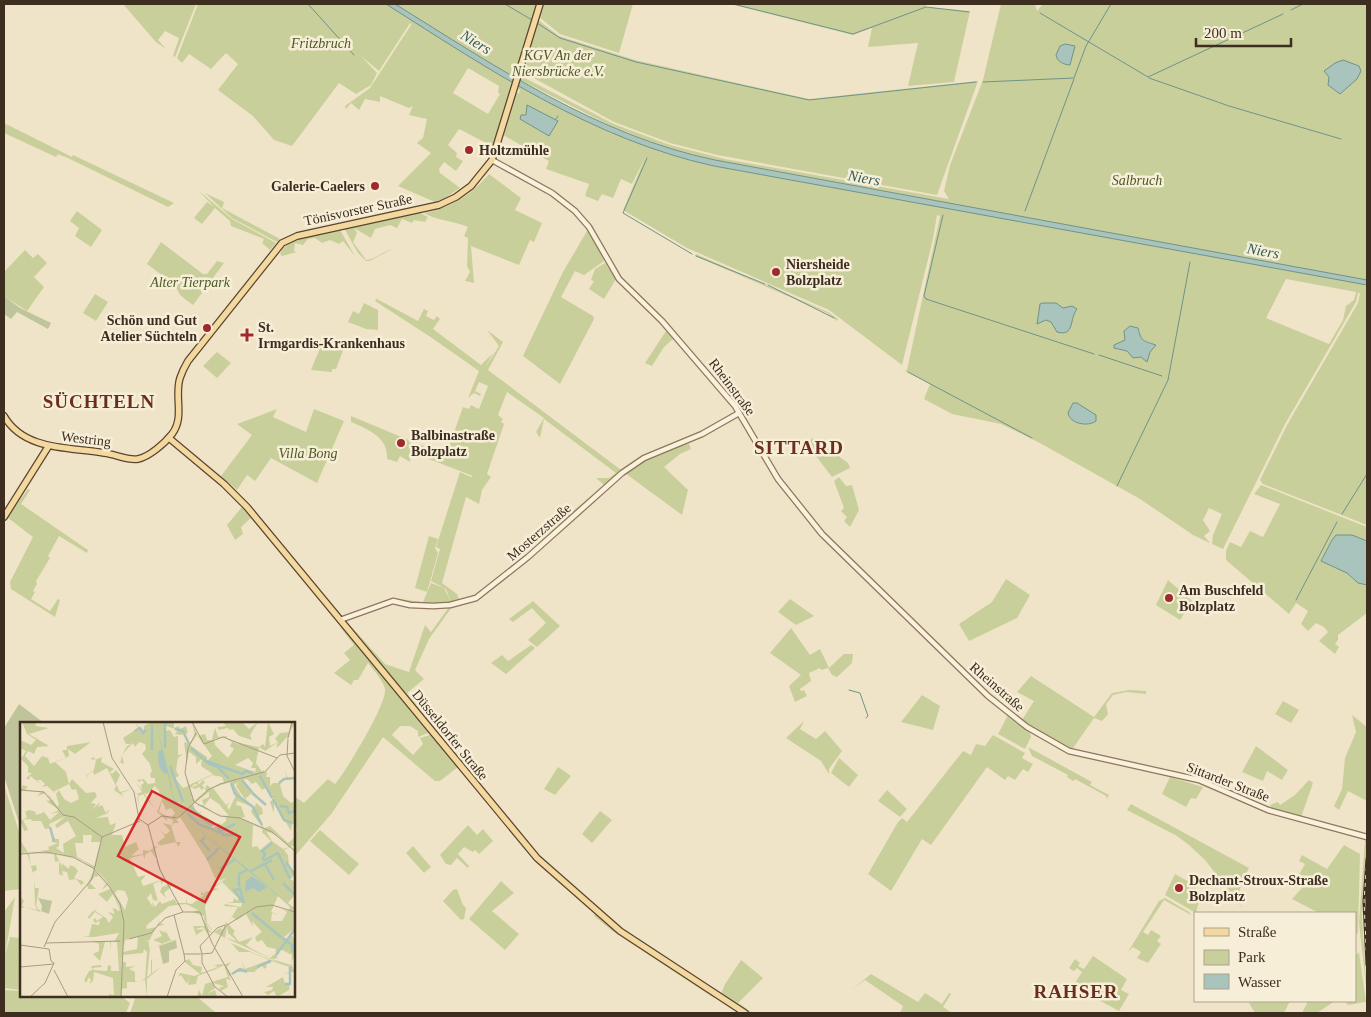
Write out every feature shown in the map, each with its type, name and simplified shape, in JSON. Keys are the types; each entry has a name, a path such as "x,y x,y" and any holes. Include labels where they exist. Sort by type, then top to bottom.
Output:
{"main road":[{"name":"Tönisvorster Straße","path":"169,438 179,419 179,384 184,368 282,243 296,236 439,205 456,197 471,186 492,160 540,4"},
{"name":"Westring","path":"4,416 15,429 48,447 93,451 139,459 169,438"},
{"name":"Düsseldorfer Straße","path":"169,438 224,484 247,507 510,827 543,863 620,931 745,1013"},
{"path":"4,518 48,447"}],"street":[{"name":"Rheinstraße","path":"492,160 552,193 575,211 589,227 619,279 662,321 719,386 739,413 778,479 822,534 988,696 1027,727"},
{"name":"Mosterzstraße","path":"340,620 393,601 410,605 433,606 450,605 476,598 528,557 629,468 644,458 689,440 739,413"},
{"name":"Sittarder Straße","path":"1027,727 1069,751 1200,780 1268,810 1367,837"}],"green space":[{"path":"123,4 196,4 175,57 173,56 179,38 165,31 158,40 166,49 156,42"},
{"path":"198,4 538,4 537,19 559,36 635,60 809,99 978,81 937,195 717,155 670,143 614,122 521,71 517,74 614,124 670,145 725,159 949,199 944,191 950,165 983,80 1001,4 1035,4 1037,11 1043,4 1367,4 1367,525 1263,484 1260,480 1287,425 1358,303 1360,293 1358,293 1356,302 1285,424 1223,549 1212,544 1213,535 1222,514 1209,508 1203,520 1210,531 1204,536 1210,543 1193,535 1140,499 1038,442 1001,424 952,414 924,399 930,384 905,371 907,370 940,216 937,215 933,239 902,365 829,310 687,248 623,210 646,156 632,184 621,179 613,198 602,194 598,201 585,196 589,184 546,169 549,161 503,135 515,93 519,93 520,90 514,86 504,108 492,153 492,146 459,129 448,145 457,153 456,157 463,161 456,171 444,162 439,169 440,173 460,188 435,202 398,186 431,153 417,143 423,138 427,119 409,115 413,106 409,108 380,96 380,102 365,99 359,110 351,103 346,109 345,106 370,88 411,25 410,23 379,71 361,56 377,73 371,85 356,94 339,83 292,146 274,140 253,116 218,90 238,64 226,53 211,69 189,54 182,63 177,58","holes":["468,68 499,86 498,92 500,94 488,114 453,93","514,77 611,126 669,149 715,160 944,202 942,207 714,166 667,154 609,132 513,82","1286,279 1356,292 1354,300 1346,306 1343,320 1329,344 1266,318"]},
{"path":"541,4 633,4 619,53 560,34 538,16"},
{"path":"730,4 926,4 926,7 970,11 954,82 908,86 918,43 868,47 872,28 853,35"},
{"path":"4,123 72,157 73,155 174,203 168,207 70,159 58,154 56,157 4,133"},
{"path":"489,174 521,198 515,210 542,223 534,242 530,240 519,265 471,246 474,283 465,281 470,272 467,266 468,238 464,236 468,227 424,213 460,200 475,189"},
{"path":"198,190 232,219 276,243 270,250 262,243 264,239 231,226 230,221 215,208 202,224 194,218 207,202 214,207"},
{"path":"205,193 224,202 222,208 280,239 277,242 232,218"},
{"path":"77,211 102,230 91,247 75,236 79,228 70,221"},
{"path":"420,213 428,217 425,222 414,220 412,223 402,219 397,228 390,225 375,229 371,238 354,228 357,233 353,242 366,260 373,259 392,249 370,261 366,261 358,253 345,230 345,229"},
{"path":"340,230 355,256 343,241 339,244 330,240 322,243 315,238 308,239 303,245 295,243 294,251 297,252 282,256 280,254 290,243 298,239"},
{"path":"587,231 599,248 604,261 584,275 575,271 561,297 593,316 594,319 560,384 523,356 563,272"},
{"name":"Alter Tierpark","path":"161,242 203,274 207,274 217,261 224,263 193,305 180,295 175,285 147,264"},
{"path":"25,250 33,258 38,254 47,263 34,277 44,287 27,311 4,296 4,272"},
{"path":"696,254 828,312 838,319 837,321 827,313 695,256"},
{"path":"605,263 616,279 604,299 589,289 594,281 591,280 595,269"},
{"path":"95,294 108,302 96,321 83,313"},
{"path":"4,296 20,308 51,323 48,329 17,312 11,319 4,314"},
{"path":"378,297 377,299 418,321 424,309 428,311 426,316 434,320 437,316 440,319 433,329 481,365 493,353 485,368 499,346 487,330 503,342 488,370 621,470 580,510 578,508 567,518 568,520 528,553 566,517 604,485 596,478 609,478 616,473 544,419 540,438 536,432 544,418 507,392 498,415 503,419 501,422 504,424 487,474 491,477 482,490 479,504 466,497 442,583 457,594 459,599 472,596 454,602 420,604 399,601 400,599 423,602 431,583 444,588 450,600 446,589 431,581 440,549 436,547 460,472 471,477 473,476 416,454 415,451 419,444 446,455 463,407 469,409 471,405 479,409 488,386 479,382 475,391 481,394 480,396 474,393 468,398 479,371 375,301"},
{"path":"364,303 378,310 378,330 366,329 348,322 353,311 359,314"},
{"path":"666,331 673,339 664,347 652,366 645,363"},
{"path":"325,336 339,339 338,343 345,345 336,369 332,369 332,372 311,370"},
{"path":"217,352 231,363 217,378 203,366"},
{"name":"Villa Bong","path":"277,409 273,417 306,432 314,409 344,421 317,483 271,458 255,481 247,475 237,490 221,476 252,435 237,424"},
{"path":"351,416 411,441 410,462 400,456 397,462 387,459 385,445 381,440 370,431 351,422"},
{"path":"813,438 848,463 850,468 832,477 806,443"},
{"path":"688,442 691,449 680,454 664,467 688,490 682,515 625,473 648,458"},
{"path":"839,477 846,486 852,485 859,510 850,527 844,521 847,517 841,511 844,508 834,481"},
{"path":"1261,485 1367,527 1367,541 1348,535 1332,540 1321,560 1347,573 1358,583 1367,585 1367,613 1338,635 1338,640 1335,644 1339,647 1335,654 1319,641 1328,632 1324,627 1316,623 1308,631 1301,624 1308,611 1296,603 1289,614 1226,560 1226,551 1230,542 1241,547 1250,531 1263,537 1280,504 1254,494"},
{"path":"28,489 30,490 21,504 88,550 87,553 59,536 48,556 50,558 36,581 37,584 33,591 35,592 31,599 50,611 58,599 60,600 55,617 11,589 10,582 33,537 7,517"},
{"path":"242,507 251,518 241,527 243,534 235,540 227,525"},
{"path":"429,536 438,539 435,548 438,553 427,592 415,588"},
{"path":"523,557 524,559 491,584"},
{"path":"1006,579 1030,595 1017,618 969,641 959,624 992,602"},
{"path":"1168,580 1192,601 1180,620 1156,605"},
{"path":"790,599 814,616 796,625 778,612"},
{"path":"533,601 560,626 537,647 528,640 546,623 532,608 513,622 509,619"},
{"path":"449,607 452,607 429,639 415,670 424,679 407,693 444,739 441,741 350,625 385,664 409,672 425,625 431,632"},
{"path":"340,627 344,628 458,767 440,781 435,781 383,737 332,813 295,856 295,833 297,831 295,829 295,797 304,803 328,779 335,784 365,737 384,697 384,686 368,663 358,680 354,680 351,685 334,673 350,660 344,653 354,645","holes":["400,726 410,726 418,731 418,737 428,733 430,735 420,738 423,744 413,755 392,735"]},
{"path":"791,628 810,655 820,649 829,668 844,654 853,654 852,663 837,677 832,675 828,668 821,670 820,668 809,673 811,681 800,689 801,691 804,690 807,696 795,702 789,686 801,675 770,653"},
{"path":"531,645 535,648 506,674 491,663 502,655 508,661"},
{"path":"1031,676 1094,717 1112,693 1129,690 1146,691 1146,694 1126,692 1113,695 1106,704 1108,714 1102,721 1094,718 1071,751 1022,720 1034,701 1017,692"},
{"path":"922,695 940,706 933,730 901,722"},
{"path":"1283,701 1299,710 1291,723 1275,714"},
{"path":"19,704 43,722 20,722 20,826 4,776 4,728"},
{"path":"1008,715 1030,733 1031,737 1025,749 998,734"},
{"path":"1352,715 1367,727 1367,801 1348,791 1339,810 1334,806 1342,789 1345,758 1356,732"},
{"path":"804,721 800,729 816,739 825,731 842,751 829,769 829,774 821,761 786,738"},
{"path":"993,735 1025,753 1022,758 1033,764 1028,772 1023,769 1015,780 1008,776 1005,780 987,767 931,845 922,839 891,891 868,874 898,822 902,818 907,822 963,751 971,755 976,744 985,746"},
{"path":"1256,746 1288,770 1282,780 1267,771 1263,781 1242,772"},
{"path":"1028,747 1092,782 1090,785 1109,795 1107,799 1106,796 1075,779 1073,781 1067,777 1068,775 1032,756"},
{"path":"839,758 858,775 849,787 831,773"},
{"path":"558,767 571,776 555,795 544,789"},
{"path":"1170,777 1203,787 1196,799 1191,798 1186,807 1162,794"},
{"path":"1309,780 1313,783 1301,817 1272,810 1270,805 1278,802 1280,805 1295,795"},
{"path":"4,785 20,835 20,889 4,891"},
{"path":"887,790 907,809 900,817 878,801"},
{"path":"1131,804 1249,868 1246,874 1243,873 1238,901 1243,909 1205,860 1189,845 1177,836 1127,810"},
{"path":"600,811 612,820 592,843 582,834"},
{"path":"468,825 477,835 483,829 493,841 479,854 475,850 473,852 464,847 458,854 469,866 468,868 457,858 451,865 446,864 440,855"},
{"path":"320,830 359,864 349,875 310,841"},
{"path":"1365,839 1367,840 1367,850 1362,916 1367,995 1359,923"},
{"path":"1344,845 1360,854 1358,934 1356,933 1356,912 1317,912 1292,899 1302,888 1294,883 1305,864 1299,861 1302,855 1327,869"},
{"path":"413,846 431,867 424,873 406,853"},
{"name":"Dechant-Stroux-Straße Bolzplatz","path":"1175,874 1191,883 1201,894 1196,912 1165,895"},
{"path":"501,881 514,893 492,911 519,934 505,950 469,919"},
{"path":"457,889 466,908 464,919 461,920 443,901 453,890"},
{"path":"15,897 5,955 10,937 20,938 20,990 4,988 4,912"},
{"path":"1165,898 1191,915 1164,900 1143,932 1148,935 1151,930 1161,936 1157,941 1161,944 1148,963 1137,958 1141,952 1133,947 1128,952 1159,901"},
{"path":"593,915 596,915 619,933 714,996 714,998 611,930"},
{"path":"1359,952 1366,1002 1348,1005 1346,1002 1356,1002 1356,955"},
{"path":"1093,956 1127,979 1121,990 1129,994 1119,1011 1073,986 1082,972 1077,968 1074,971 1069,968 1075,959 1080,963 1078,966 1084,969"},
{"path":"741,960 763,978 738,1003 753,1013 748,1013 721,994 725,984"},
{"path":"871,974 918,1002 925,993 942,1004 949,993 951,994 943,1007 952,1013 900,1013 903,1006 865,980 851,990"},
{"path":"4,990 20,991 20,997 122,997 130,1003 126,1013 4,1013"},
{"path":"136,997 197,997 216,1013 130,1013"},
{"path":"1290,1002 1284,1013 1255,1013 1249,1003"},
{"path":"1308,1002 1334,1002 1317,1013 1302,1013"}],"water":[{"path":"386,4 395,4 509,74 549,96 630,134 672,149 715,160 1367,280 1367,285 714,166 670,154 626,139 543,100 463,53"},
{"path":"1065,44 1075,46 1070,65 1064,64 1056,55 1060,46"},
{"path":"1343,60 1359,66 1361,71 1357,79 1340,94 1328,85 1329,77 1324,71"},
{"path":"527,105 558,121 549,136 520,119 521,115 526,115"},
{"path":"1056,303 1063,308 1072,306 1077,309 1067,332 1057,332 1051,322 1046,320 1037,324 1040,304"},
{"path":"1130,326 1138,328 1140,336 1144,340 1156,345 1150,352 1147,362 1141,357 1133,358 1127,351 1114,348 1114,345 1125,340 1124,331"},
{"path":"1073,403 1077,403 1096,415 1096,421 1084,424 1072,420 1068,413"},
{"path":"1336,535 1352,535 1367,541 1367,585 1358,583 1347,573 1321,561"}],"waterway":[{"path":"308,4 354,55"},
{"path":"505,4 532,20"},
{"path":"733,4 853,34 926,7 969,12"},
{"path":"983,82 1074,78 1086,46 1111,4"},
{"path":"1291,10 1303,4"},
{"path":"1040,13 1148,77 1283,14"},
{"path":"537,23 560,38 636,62 809,100 976,82"},
{"path":"1149,78 1229,106 1341,139"},
{"path":"1025,211 1074,79"},
{"path":"647,158 623,213 692,254"},
{"path":"943,215 924,296 926,299 1094,354"},
{"path":"696,256 765,284"},
{"path":"1117,486 1168,380 1190,262"},
{"path":"768,285 834,318"},
{"path":"1099,355 1162,376"},
{"path":"908,372 1032,438"},
{"path":"1342,514 1367,474"},
{"path":"1296,600 1337,522"},
{"path":"849,690 860,693 868,716 866,718"}],"railway":[{"path":"1367,859 1364,902 1367,965"}],"place":[{"name":"Holtzmühle","path":"469,150"},
{"name":"Galerie-Caelers","path":"375,186"},
{"name":"Niersheide Bolzplatz","path":"776,272"},
{"name":"Schön und Gut Atelier Süchteln","path":"207,328"},
{"name":"St. Irmgardis-Krankenhaus","path":"247,335"},
{"name":"Balbinastraße Bolzplatz","path":"401,443"},
{"name":"Am Buschfeld Bolzplatz","path":"1169,598"},
{"name":"Dechant-Stroux-Straße Bolzplatz","path":"1179,888"}],"district":[{"name":"SÜCHTELN","path":"99,401"},
{"name":"SITTARD","path":"799,447"},
{"name":"RAHSER","path":"1076,991"}],"water label":[{"name":"Niers","path":"476,42"},
{"name":"Niers","path":"864,178"},
{"name":"Niers","path":"1263,251"}],"park label":[{"name":"Fritzbruch","path":"321,43"},
{"name":"KGV An der Niersbrücke e.V.","path":"558,64"},
{"name":"Salbruch","path":"1137,180"}]}
